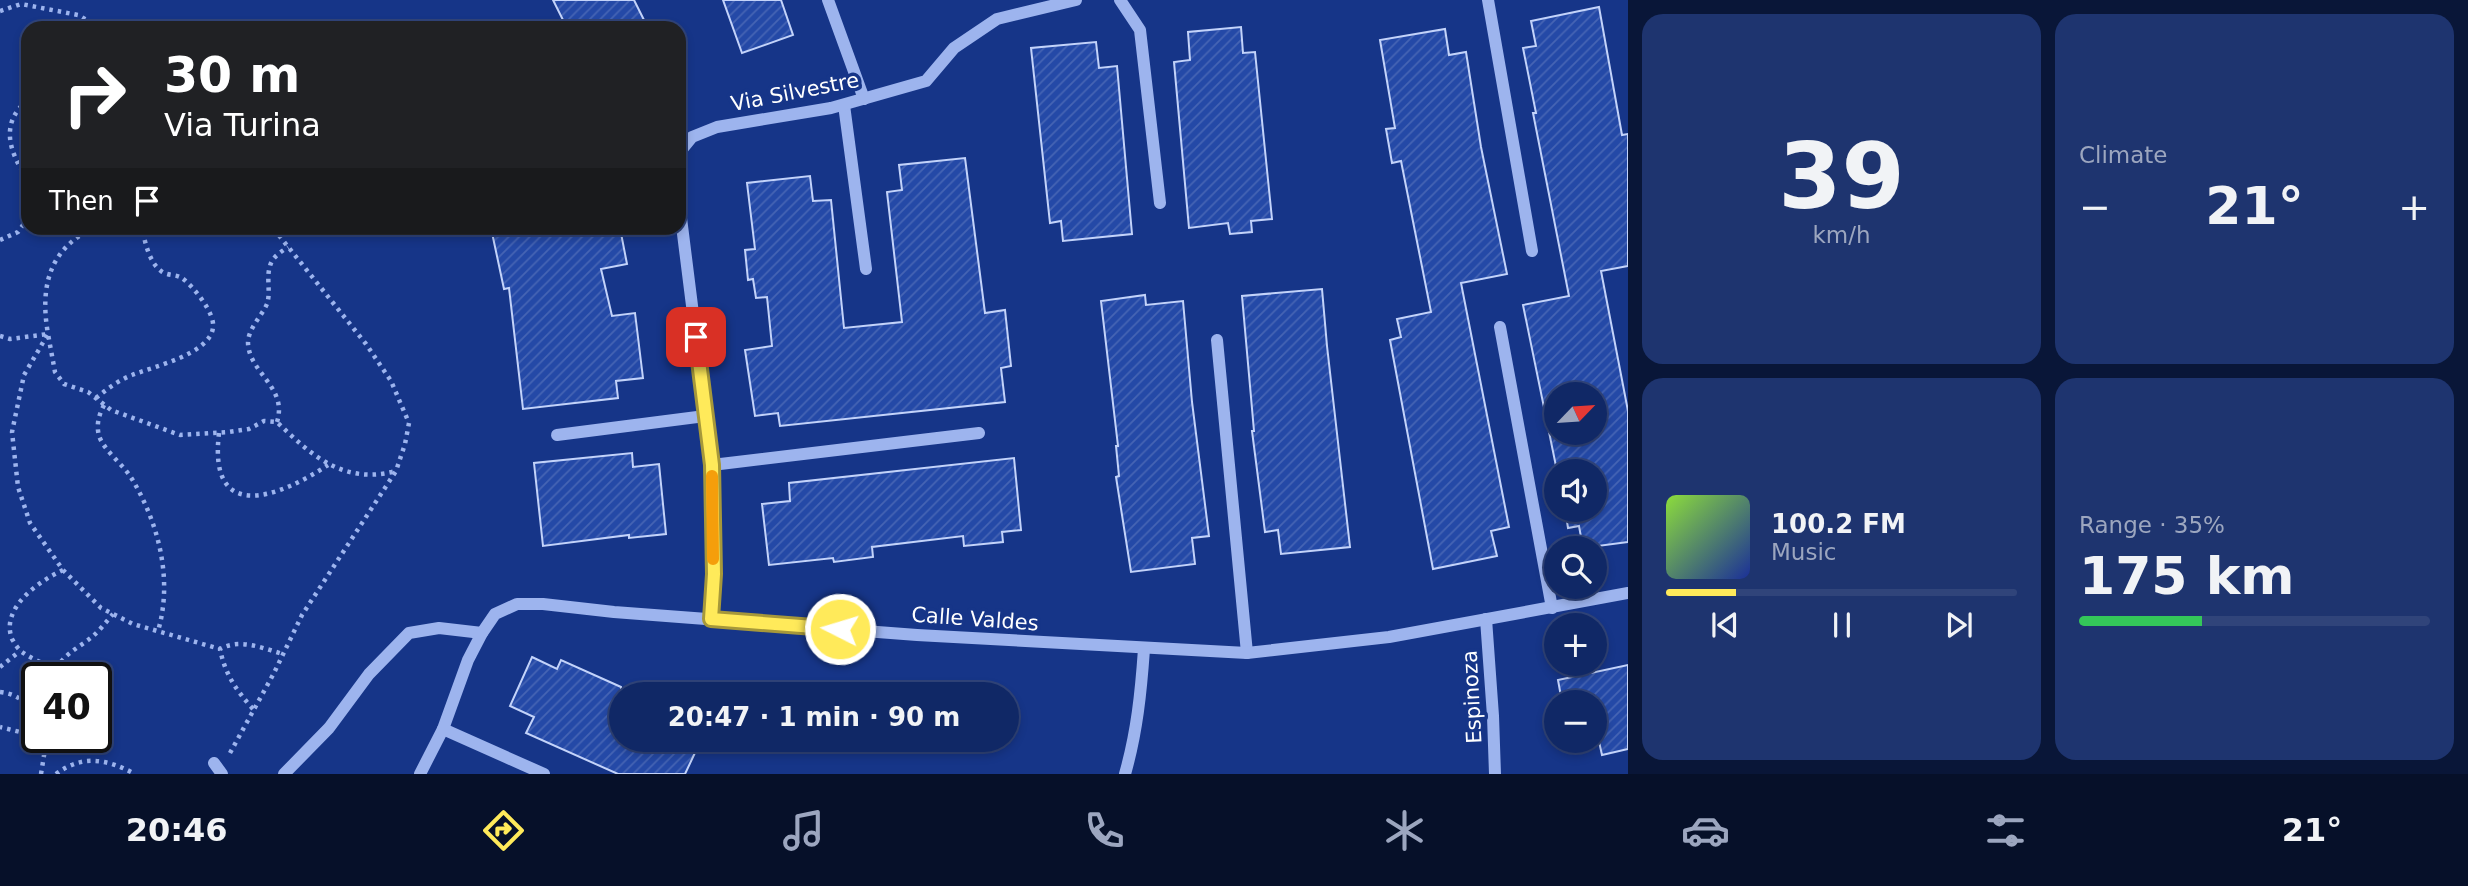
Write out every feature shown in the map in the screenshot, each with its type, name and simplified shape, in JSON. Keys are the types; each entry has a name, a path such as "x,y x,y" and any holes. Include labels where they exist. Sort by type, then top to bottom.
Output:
{"street":[{"path":"828,0 864,99"},
{"name":"Via Silvestre","path":"686,144 692,137 717,127 844,105 926,81 954,48 997,19 1076,0"},
{"path":"1121,0 1140,30 1160,203"},
{"path":"1488,0 1532,251"},
{"path":"844,105 866,268"},
{"path":"683,235 712,465 714,574 711,619"},
{"path":"1500,327 1552,608"},
{"path":"1217,340 1247,653"},
{"path":"557,435 705,416"},
{"path":"712,465 979,433"},
{"name":"Calle Valdes","path":"420,774 443,729 468,660 482,633 495,614 517,604 917,635 1247,653 1388,638 1628,593"},
{"name":"Espinoza","path":"1486,619 1495,774"},
{"path":"284,774 329,728 369,674 409,634 439,628 482,633"},
{"path":"1125,774 1135,742 1144,649"},
{"path":"443,729 544,774"}],"path":[{"path":"0,11 21,4 78,15 89,21"},
{"path":"21,104 14,108 7,118 5,133 9,149 21,169"},
{"path":"0,240 18,232 21,228"},
{"path":"78,235 62,250 53,267 47,284 44,308 55,372 64,384 88,392 111,410 180,435 249,429 264,421 276,422 328,465 356,474 379,476 396,471"},
{"path":"96,398 119,381 194,352 213,331 214,324 204,303 180,277 162,272 153,261 144,235"},
{"path":"219,770 302,615 396,471 409,423 391,382 351,324 279,235"},
{"path":"276,422 280,411 277,398 269,381 256,365 248,345 251,332 268,302 269,267 277,255 288,247"},
{"path":"0,336 10,339 48,334"},
{"path":"48,334 24,375 12,432 18,487 30,523 63,570 101,608 133,624 220,649 229,644 241,643 283,654"},
{"path":"104,405 98,416 98,433 132,478 149,514 161,552 165,580 164,611 158,631"},
{"path":"219,433 216,457 223,483 232,492 246,496 268,492 292,485 328,465"},
{"path":"40,662 20,651 7,632 9,613 24,593 63,570"},
{"path":"61,662 94,635 113,614"},
{"path":"220,649 223,667 234,687 253,709"},
{"path":"0,667 20,651"},
{"path":"0,692 12,693 27,704 34,719 31,727 20,732 0,727"},
{"path":"40,774 44,753"},
{"path":"56,774 83,760 100,760 135,774"}],"building":[{"path":"553,0 634,0 644,21 564,21"},
{"path":"723,0 781,0 793,35 742,53"},
{"path":"1599,7 1622,135 1628,134 1628,266 1601,271 1628,411 1628,542 1607,545 1607,536 1581,536 1579,526 1568,528 1567,522 1607,522 1607,459 1555,459 1552,445 1607,445 1607,382 1544,382 1544,408 1523,305 1569,296 1523,48 1536,46 1531,21"},
{"path":"1241,27 1243,53 1255,52 1272,219 1251,221 1252,232 1230,234 1228,223 1189,228 1174,62 1190,60 1188,32"},
{"path":"1445,29 1449,55 1466,52 1481,147 1507,274 1461,283 1509,527 1491,531 1497,556 1433,569 1390,340 1401,337 1397,319 1431,312 1401,161 1392,163 1386,129 1395,128 1380,40"},
{"path":"1096,42 1099,68 1117,66 1132,234 1063,241 1061,221 1050,223 1031,48"},
{"path":"965,158 985,313 1005,310 1011,366 1001,368 1005,402 780,426 778,413 755,416 745,350 772,346 767,297 756,298 753,279 748,280 745,250 755,249 747,183 810,176 813,201 831,200 844,328 902,322 887,192 902,190 899,165"},
{"path":"492,235 621,235 627,264 601,269 612,316 635,313 643,378 616,381 618,398 523,409 509,288 504,289"},
{"path":"1322,289 1350,547 1281,554 1278,530 1265,532 1252,431 1242,296"},
{"path":"1145,295 1146,305 1183,301 1192,402 1209,536 1192,538 1195,564 1131,572 1116,477 1119,476 1118,446 1101,301"},
{"path":"632,453 633,467 659,464 666,534 629,538 629,535 543,546 534,463"},
{"path":"1014,458 1021,530 1002,532 1003,542 964,546 963,536 872,547 873,557 769,565 762,504 790,501 789,483"},
{"path":"532,657 557,669 561,660 610,682 609,752 695,752 685,774 618,774 526,733 534,717 510,706"},
{"path":"1628,665 1628,749 1602,755 1607,753 1607,690 1560,690 1558,680 1577,676 1607,676 1607,670"}],"slow traffic":[{"path":"712,476 713,559"}],"route":[{"path":"696,337 712,465 714,574 711,619 840,629"}]}
